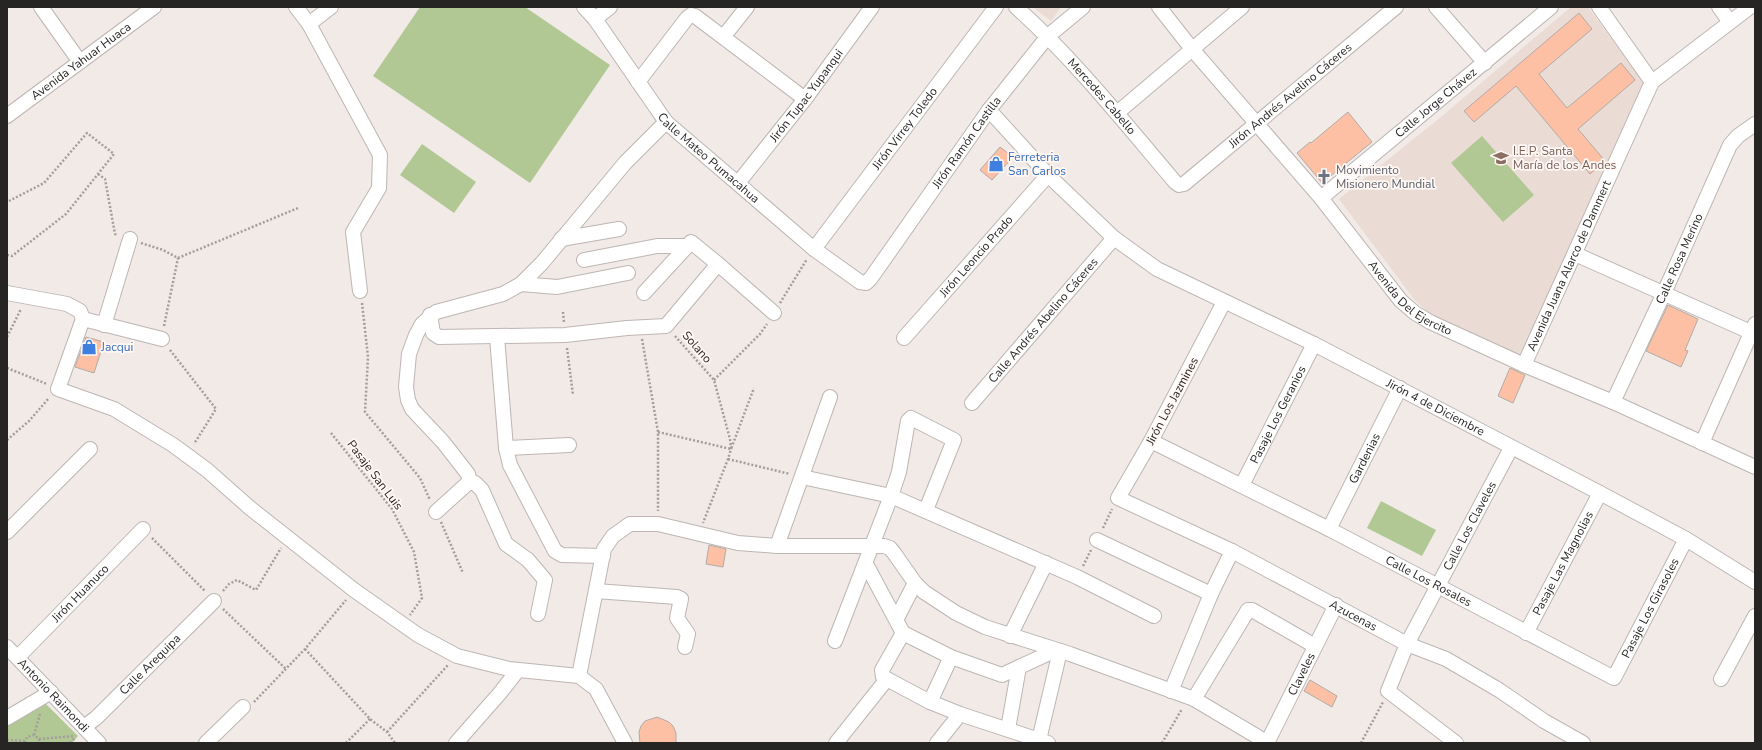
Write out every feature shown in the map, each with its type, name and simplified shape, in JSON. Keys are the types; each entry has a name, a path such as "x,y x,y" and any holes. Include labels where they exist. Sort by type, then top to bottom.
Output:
{"street":[{"path":"40,7 80,62"},
{"name":"Avenida Yahuar Huaca","path":"7,116 154,7"},
{"path":"296,7 309,24 380,155 379,188 353,232 360,291"},
{"path":"309,24 331,7"},
{"name":"Calle Mateo Pumacahua","path":"584,7 595,19 666,122 814,249 860,282"},
{"path":"595,19 610,7"},
{"path":"724,36 747,7"},
{"name":"Jirón Tupac Yupanqui","path":"738,183 805,99 872,7"},
{"name":"Jirón Virrey Toledo","path":"814,249 996,7"},
{"name":"Mercedes Cabello","path":"1016,7 1048,36 1117,113 1175,182 1179,185 1184,184"},
{"name":"Jirón Ramón Castilla","path":"860,282 866,283 871,278 989,110 1048,36 1083,7"},
{"name":"Avenida Del Ejercito","path":"1159,7 1192,49 1320,198 1401,301 1415,313 1430,322 1524,365 1613,402 1755,467"},
{"path":"1117,113 1242,7"},
{"name":"Jirón Andrés Avelino Cáceres","path":"1184,184 1396,7"},
{"path":"1436,7 1485,63"},
{"name":"Calle Jorge Chávez","path":"1320,198 1551,7"},
{"path":"1599,7 1652,82"},
{"path":"1719,7 1730,22"},
{"name":"Avenida Juana Alarco de Dammert","path":"1524,365 1652,82 1750,7"},
{"path":"638,82 686,18 691,15 695,16 724,36 805,99"},
{"name":"Jirón 4 de Diciembre","path":"989,110 1048,175 1114,238 1157,269 1314,344 1400,388 1511,448 1686,539 1755,582"},
{"path":"436,512 468,483 469,478 468,474 443,442 412,409 408,400 406,387 409,354 422,324 430,315 436,312 503,294 522,284 542,263 625,163 666,122"},
{"name":"Calle Rosa Merino","path":"1613,402 1664,293 1730,145 1738,136 1755,124"},
{"name":"Jirón Leoncio Prado","path":"904,338 1048,175"},
{"path":"561,239 620,229"},
{"name":"Calle Andrés Abelino Cáceres","path":"972,403 1114,238"},
{"path":"104,324 130,239"},
{"path":"644,293 686,246 689,243 693,243 774,313"},
{"path":"584,260 656,246 686,246"},
{"path":"1575,254 1754,330 1702,443"},
{"path":"430,315 433,333 439,337 565,335 641,327 666,326 718,264"},
{"path":"522,284 566,286 628,273"},
{"path":"7,293 27,298 36,298 67,304 80,311 83,319 58,389 114,409 173,445 207,470 250,508 354,590 418,634 457,656 518,670 579,676 596,689 624,743"},
{"name":"Jirón Los Jazmines","path":"1118,498 1151,442 1224,302"},
{"path":"83,319 162,339"},
{"path":"497,337 506,448 510,465 555,551 562,555 603,556"},
{"name":"Pasaje Los Geranios","path":"1242,485 1314,344"},
{"name":"Gardenias","path":"1329,529 1400,388"},
{"path":"777,546 830,397"},
{"path":"835,641 892,496 899,472 908,421 911,418 954,440 926,510"},
{"name":"Calle Los Rosales","path":"1151,442 1242,485 1329,529 1614,678"},
{"path":"506,448 569,445"},
{"name":"Calle Los Claveles","path":"1388,690 1408,644 1511,448"},
{"path":"7,532 90,449"},
{"path":"802,477 892,496 1046,563 1154,616"},
{"path":"468,483 475,483 482,490 506,544 528,560 545,580 538,614"},
{"name":"Pasaje Las Magnolias","path":"1526,633 1600,493"},
{"name":"Azucenas","path":"1118,498 1232,551 1408,644 1446,659 1499,690 1544,721 1583,743"},
{"path":"579,676 604,549 613,536 630,524 658,524 738,543 777,546 884,546 890,548 915,583 924,592 956,613 985,627 1058,650 1194,699 1268,743"},
{"name":"Jirón Huanuco","path":"18,657 143,529"},
{"name":"Pasaje Los Girasoles","path":"1614,678 1686,539"},
{"path":"1097,540 1211,594"},
{"path":"1171,691 1211,594 1232,551"},
{"path":"1010,636 1046,563"},
{"path":"866,564 897,618 903,632 951,657 998,675 1005,674 1058,650"},
{"path":"897,618 915,583"},
{"path":"596,591 677,597 681,599 677,618 688,634 684,647"},
{"name":"Calle Arequipa","path":"78,731 96,718 214,600"},
{"name":"Claveles","path":"1268,743 1336,605"},
{"path":"1194,699 1248,610 1252,610 1315,646"},
{"path":"1721,679 1755,616"},
{"path":"903,632 882,670 883,677 930,702 1041,742 1058,650"},
{"name":"Antonio Raimondi","path":"7,647 51,692 78,731 97,742"},
{"path":"930,702 951,657"},
{"path":"1008,729 1019,668"},
{"path":"456,743 518,670"},
{"path":"836,743 887,679"},
{"path":"1388,690 1456,743"},
{"path":"7,718 51,692"},
{"path":"206,743 243,707"},
{"path":"937,743 960,714"}],"path":[{"path":"7,255 12,256 66,214 114,154 87,133 44,183 9,201"},
{"path":"98,174 105,179 115,234 163,250 178,258"},
{"path":"178,258 298,208"},
{"path":"178,258 162,339 216,408 187,455"},
{"path":"360,291 368,357 365,412 420,478 463,573"},
{"path":"7,337 27,298"},
{"path":"563,312 573,395"},
{"name":"Solano","path":"666,326 714,380 730,438 731,449"},
{"path":"641,327 658,432 658,524"},
{"path":"7,368 58,389 28,421 7,440"},
{"path":"699,533 754,388"},
{"path":"658,432 731,449"},
{"name":"Pasaje San Luis","path":"331,433 392,509 414,552 422,598 403,623"},
{"path":"728,459 802,477"},
{"path":"214,600 229,584 237,580 256,590 288,538"},
{"path":"243,707 256,701 304,649 354,590"},
{"path":"304,649 370,719 387,732 396,743"},
{"path":"387,732 457,656"},
{"path":"1361,743 1388,690"},
{"path":"1162,743 1186,704 1194,699"},
{"path":"346,743 370,719"},
{"path":"39,739 78,731"},
{"path":"70,743 78,731"},
{"path":"7,740 25,742 30,735 34,735 39,739 40,743"}],"shaded area":[{"path":"1033,7 1061,7 1051,21"},
{"name":"I.E.P. Santa María de los Andes","path":"1571,7 1588,7 1645,85 1520,356 1430,314 1414,299 1339,199 1441,117"}],"green space":[{"path":"420,7 525,7 610,65 530,183 373,76"},
{"path":"1482,136 1534,195 1503,222 1451,163"},
{"path":"422,144 476,182 454,213 400,175"},
{"path":"1381,501 1436,530 1422,556 1367,528"},
{"path":"43,701 78,736 72,743 7,743 7,722"}],"building":[{"path":"1579,13 1592,29 1539,74 1567,108 1621,63 1635,80 1578,129 1605,161 1590,174 1516,86 1474,122 1464,111"},
{"path":"1348,112 1372,142 1322,183 1297,153"},
{"name":"Ferreteria San Carlos","path":"1000,147 1013,157 992,180 980,170"},
{"path":"1668,305 1698,319 1685,350 1688,351 1681,367 1646,351"},
{"path":"86,337 104,342 94,373 75,367"},
{"path":"1510,368 1525,375 1513,403 1498,396"},
{"path":"709,545 726,549 723,567 706,564"},
{"path":"1310,680 1337,696 1332,707 1304,691"},
{"path":"657,717 669,722 673,726 676,733 676,743 640,743 639,732 641,726 645,721"}],"place":[{"name":"I.E.P. Santa María de los Andes","path":"1501,158"},
{"name":"Ferreteria San Carlos","path":"996,164"},
{"name":"Movimiento Misionero Mundial","path":"1324,177"},
{"name":"Jacqui","path":"89,347"}]}
